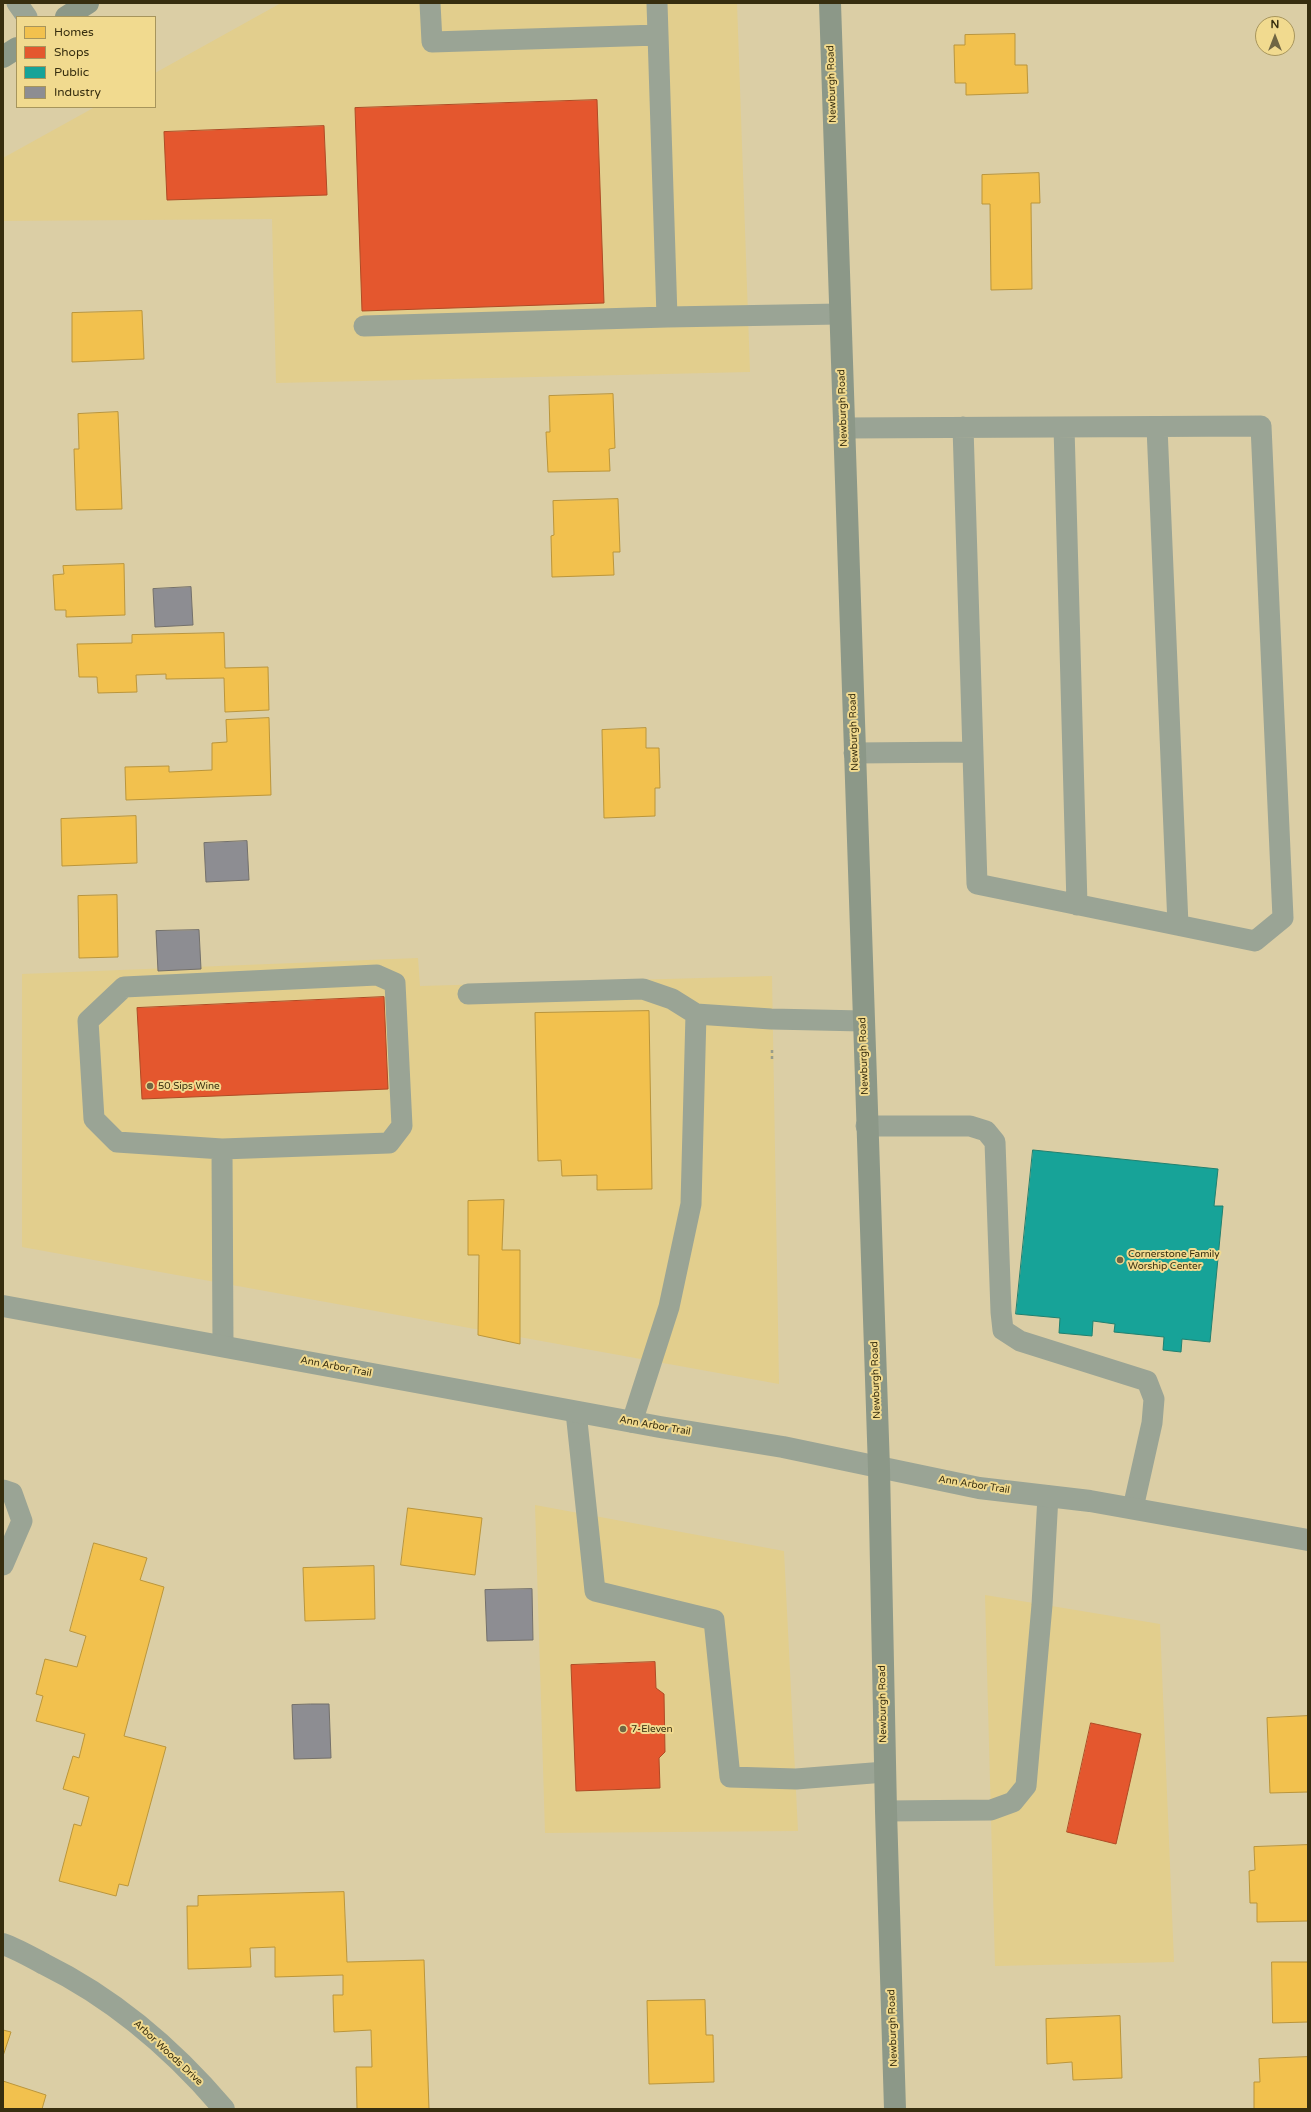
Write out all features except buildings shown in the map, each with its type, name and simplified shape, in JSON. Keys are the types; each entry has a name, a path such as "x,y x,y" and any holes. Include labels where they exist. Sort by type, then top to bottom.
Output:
{"main road":[{"path":"68,16 88,3"},
{"name":"Newburgh Road","path":"830,3 866,1126 879,1468 885,1772 895,2109"},
{"path":"3,57 16,49"}],"street":[{"name":"Ann Arbor Trail","path":"3,1306 576,1412 783,1447 979,1488 1133,1508 1308,1540"},
{"name":"Arbor Woods Drive","path":"3,1944 79,1981 118,2007 155,2037 200,2081 224,2109"}],"lane":[{"path":"17,3 26,16"},
{"path":"430,3 432,42 658,35"},
{"path":"657,3 667,317"},
{"path":"364,326 667,317 840,314"},
{"path":"844,428 1261,426 1283,918 1255,941 978,884 963,428"},
{"path":"1064,427 1077,904"},
{"path":"1157,427 1178,925"},
{"path":"854,753 973,752"},
{"path":"377,975 395,983 402,1126 389,1143 222,1149 117,1142 94,1119 88,1021 124,987 377,975"},
{"path":"468,994 643,989 672,999 696,1014 771,1019 863,1021"},
{"path":"632,1422 669,1307 691,1204 696,1014"},
{"path":"866,1126 970,1126 986,1131 995,1142 1001,1312 1003,1330 1020,1341 1147,1381 1154,1399 1152,1423 1133,1508"},
{"path":"222,1149 223,1346"},
{"path":"576,1412 595,1591 714,1620 730,1777 796,1779 885,1772"},
{"path":"3,1490 12,1493 22,1522 3,1565"},
{"path":"886,1811 991,1810 1013,1802 1026,1786 1042,1604 1048,1496"}],"shaded area":[{"path":"281,3 737,3 750,372 276,383 272,219 3,221 3,158 93,108 156,108 156,72"},
{"path":"418,958 420,986 772,976 779,1384 22,1247 22,974"},
{"path":"535,1505 784,1551 798,1831 545,1833"},
{"path":"985,1595 1160,1624 1174,1962 995,1966"}],"place":[{"name":"50 Sips Wine","path":"150,1086"},
{"name":"Cornerstone Family Worship Center","path":"1120,1260"},
{"name":"7-Eleven","path":"623,1729"}]}
